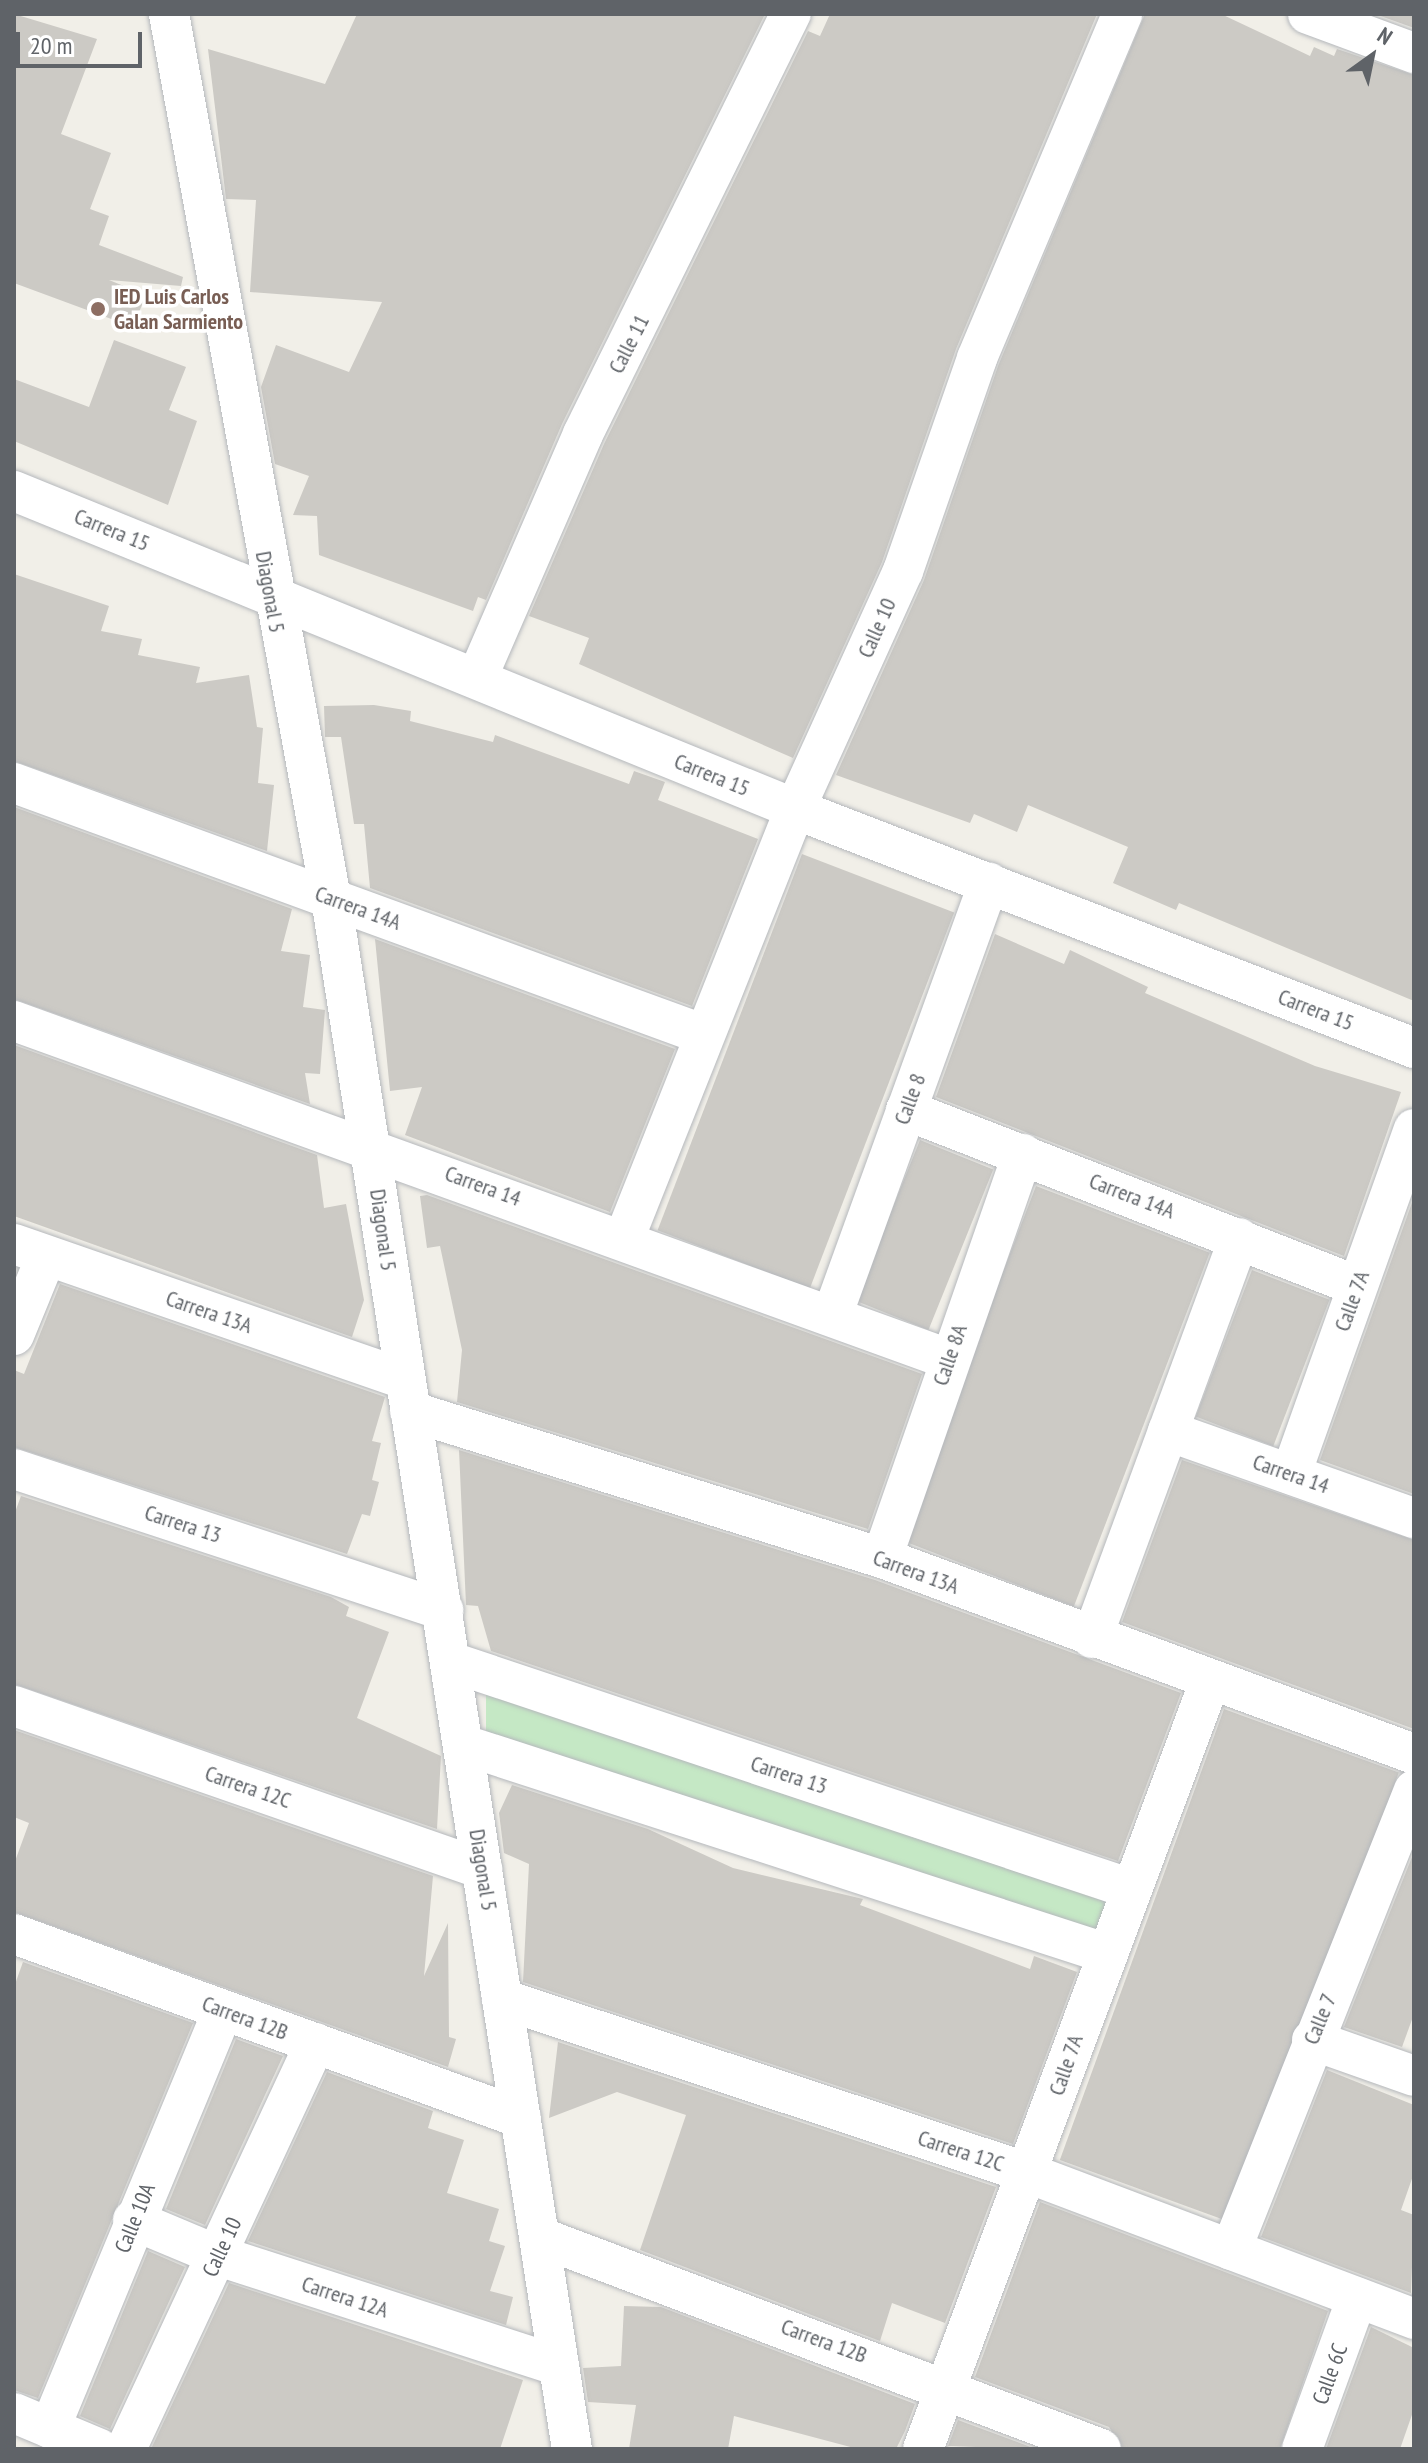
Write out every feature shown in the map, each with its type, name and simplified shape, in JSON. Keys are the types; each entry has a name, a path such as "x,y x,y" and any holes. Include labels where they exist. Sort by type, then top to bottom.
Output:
{"street":[{"name":"Diagonal 5","path":"169,14 270,595 331,898 502,1999 545,2239 572,2449"},
{"name":"Calle 11","path":"477,678 583,434 791,14"},
{"name":"Calle 10","path":"624,1239 702,1034 795,809 903,571 977,358 1122,14"},
{"path":"1308,14 1414,53"},
{"name":"Carrera 15","path":"14,491 795,809 1414,1048"},
{"name":"Carrera 14A","path":"14,783 702,1034"},
{"name":"Calle 8","path":"832,1316 989,883"},
{"name":"Carrera 14","path":"14,1021 371,1145 948,1359"},
{"name":"Carrera 14A","path":"906,1110 1357,1286"},
{"name":"Calle 7A","path":"1291,1474 1414,1129"},
{"name":"Calle 8A","path":"882,1558 948,1359 1023,1154"},
{"path":"1092,1638 1239,1238"},
{"path":"14,1335 30,1251"},
{"name":"Carrera 13A","path":"30,1251 407,1395 882,1558 1092,1638 1414,1754"},
{"name":"Carrera 14","path":"1168,1431 1414,1518"},
{"name":"Carrera 13","path":"14,1469 443,1610"},
{"name":"Carrera 13","path":"451,1662 1128,1888"},
{"name":"Calle 7A","path":"923,2449 1028,2173 1128,1888 1210,1681"},
{"name":"Carrera 12C","path":"14,1706 482,1869"},
{"path":"464,1745 1105,1953"},
{"name":"Calle 7","path":"1231,2250 1414,1790"},
{"name":"Carrera 12B","path":"15,1938 521,2118"},
{"name":"Carrera 12C","path":"502,1999 1028,2173 1414,2319"},
{"name":"Calle 10A","path":"32,2420 133,2220 223,2010"},
{"path":"1312,2040 1414,2076"},
{"name":"Calle 10","path":"126,2449 219,2256 315,2043"},
{"name":"Carrera 12A","path":"133,2220 219,2256 559,2366"},
{"name":"Carrera 12B","path":"545,2239 945,2386 1101,2449"},
{"name":"Calle 6C","path":"1302,2449 1357,2298"},
{"path":"32,2420 100,2449"}],"green space":[{"path":"486,1694 1114,1893 1096,1939 486,1736"}],"building":[{"path":"14,14 97,39 61,134 111,153 90,209 109,216 99,245 183,277 181,286 109,280 146,295 133,327 14,283"},
{"path":"357,14 765,14 562,424 486,600 478,597 473,611 319,555 317,516 293,515 309,476 275,464 261,387 276,345 349,372 382,302 250,292 256,200 226,199 208,49 325,84"},
{"path":"830,14 1097,14 956,349 882,562 793,758 579,664 589,638 529,616 604,444 808,31 820,36"},
{"path":"1145,14 1221,14 1310,56 1314,47 1334,56 1337,49 1414,75 1414,1001 1179,903 1176,910 1113,883 1128,847 1028,805 1017,832 974,814 970,823 836,775 924,580 998,366"},
{"path":"1375,14 1414,14 1414,28"},
{"path":"114,340 186,367 169,410 197,421 168,505 14,441 14,379 89,407"},
{"path":"14,574 109,606 101,631 142,639 138,655 200,667 196,683 249,675 257,727 263,728 258,783 274,785 267,851 14,761"},
{"path":"374,705 411,711 410,721 493,742 495,735 629,784 634,771 665,782 658,800 758,839 692,1006 370,888 364,824 354,824 341,737 325,737 324,706"},
{"path":"14,807 292,909 281,951 310,955 303,1007 325,1010 320,1074 305,1073 310,1104 14,999"},
{"path":"802,854 954,912 810,1289 658,1230"},
{"path":"995,934 1064,964 1070,950 1148,987 1145,993 1315,1066 1401,1092 1344,1256 936,1097"},
{"path":"375,939 675,1049 610,1212 405,1135 422,1087 390,1091"},
{"path":"14,1045 317,1155 324,1208 346,1204 364,1300 352,1337 14,1216"},
{"path":"920,1140 993,1170 928,1330 855,1300"},
{"path":"1036,1186 1210,1253 1074,1606 900,1540"},
{"path":"427,1195 922,1374 868,1529 457,1402 462,1350 440,1246 427,1248 420,1196"},
{"path":"1414,1197 1414,1494 1320,1460"},
{"path":"1252,1270 1329,1300 1273,1446 1196,1417"},
{"path":"60,1284 385,1397 372,1441 381,1443 372,1480 379,1482 370,1516 362,1514 347,1554 14,1447 14,1370 24,1374"},
{"path":"459,1450 875,1580 1181,1693 1118,1861 491,1651 478,1606 466,1605"},
{"path":"1182,1460 1414,1540 1414,1729 1122,1622"},
{"path":"21,1496 331,1597 349,1607 346,1616 389,1632 357,1718 441,1756 437,1829 14,1684 14,1515"},
{"path":"1224,1709 1399,1773 1235,2224 1060,2160"},
{"path":"14,1730 433,1876 424,1976 448,1923 449,2037 456,2039 448,2067 14,1912 14,1864 29,1823 14,1817"},
{"path":"512,1785 648,1829 733,1868 863,1899 860,1905 1030,1969 1034,1956 1077,1972 1013,2144 523,1982 529,1864 504,1853 499,1813"},
{"path":"1414,1852 1414,2014 1402,2047 1344,2027"},
{"path":"23,1962 193,2023 38,2398 14,2390 14,1987"},
{"path":"236,2039 283,2056 205,2225 166,2209"},
{"path":"558,2042 996,2187 945,2323 892,2303 880,2341 640,2250 686,2115 617,2092 549,2118"},
{"path":"1327,2070 1414,2105 1414,2173 1401,2210 1414,2215 1411,2293 1261,2237"},
{"path":"327,2072 433,2111 428,2128 464,2140 447,2193 499,2209 489,2241 505,2246 490,2291 513,2297 506,2325 248,2241"},
{"path":"1040,2202 1328,2311 1280,2449 1123,2449 1109,2427 975,2377"},
{"path":"148,2251 185,2267 110,2429 80,2416"},
{"path":"229,2283 523,2380 500,2449 151,2449"},
{"path":"624,2306 661,2307 915,2404 905,2431 896,2449 858,2449 734,2416 728,2449 629,2449 636,2405 588,2402 583,2368 621,2366"},
{"path":"1371,2327 1414,2348 1414,2409 1400,2449 1326,2449"},
{"path":"958,2420 1036,2449 948,2446"}],"place":[{"name":"IED Luis Carlos Galan Sarmiento","path":"98,309"}]}
